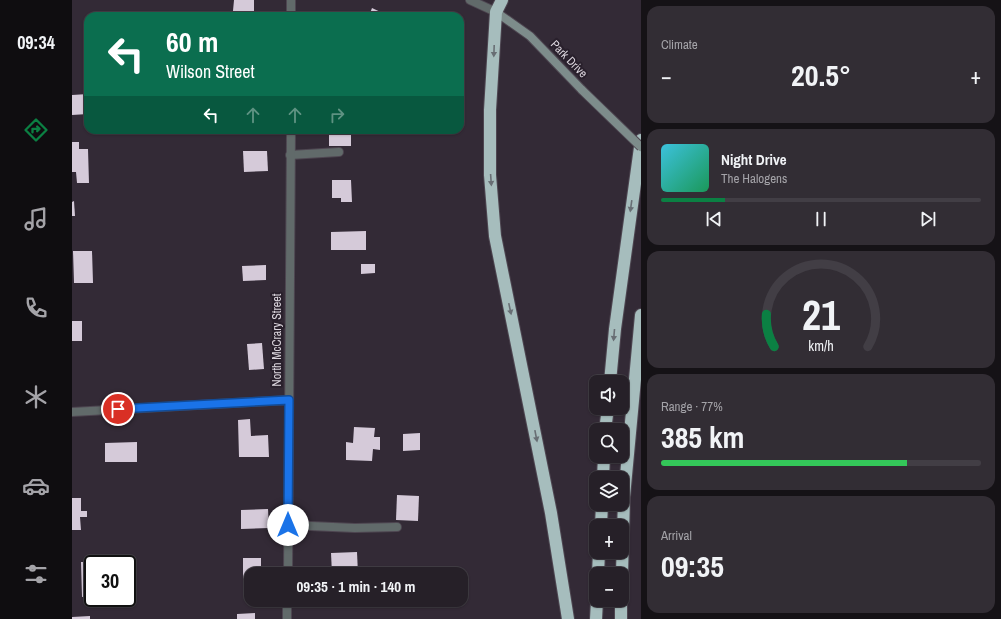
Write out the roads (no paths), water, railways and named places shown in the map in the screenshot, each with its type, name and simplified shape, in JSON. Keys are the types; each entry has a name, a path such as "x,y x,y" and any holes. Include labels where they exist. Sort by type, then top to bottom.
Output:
{"highway":[{"path":"502,0 496,12 490,110 490,175 495,236 551,514 568,619"},
{"path":"611,375 615,329 641,140"},
{"path":"622,567 624,497 641,315"},
{"path":"596,619 597,607"},
{"path":"621,607 621,619"}],"main road":[{"name":"Park Drive","path":"496,12 530,36 582,90 641,147"}],"street":[{"path":"291,0 291,12"},
{"name":"Park Drive","path":"470,0 496,12"},
{"name":"North McCrary Street","path":"288,567 291,134"},
{"path":"290,155 339,152"},
{"path":"72,412 289,400"},
{"path":"288,525 355,528 397,527"},
{"path":"287,607 287,619"}]}
